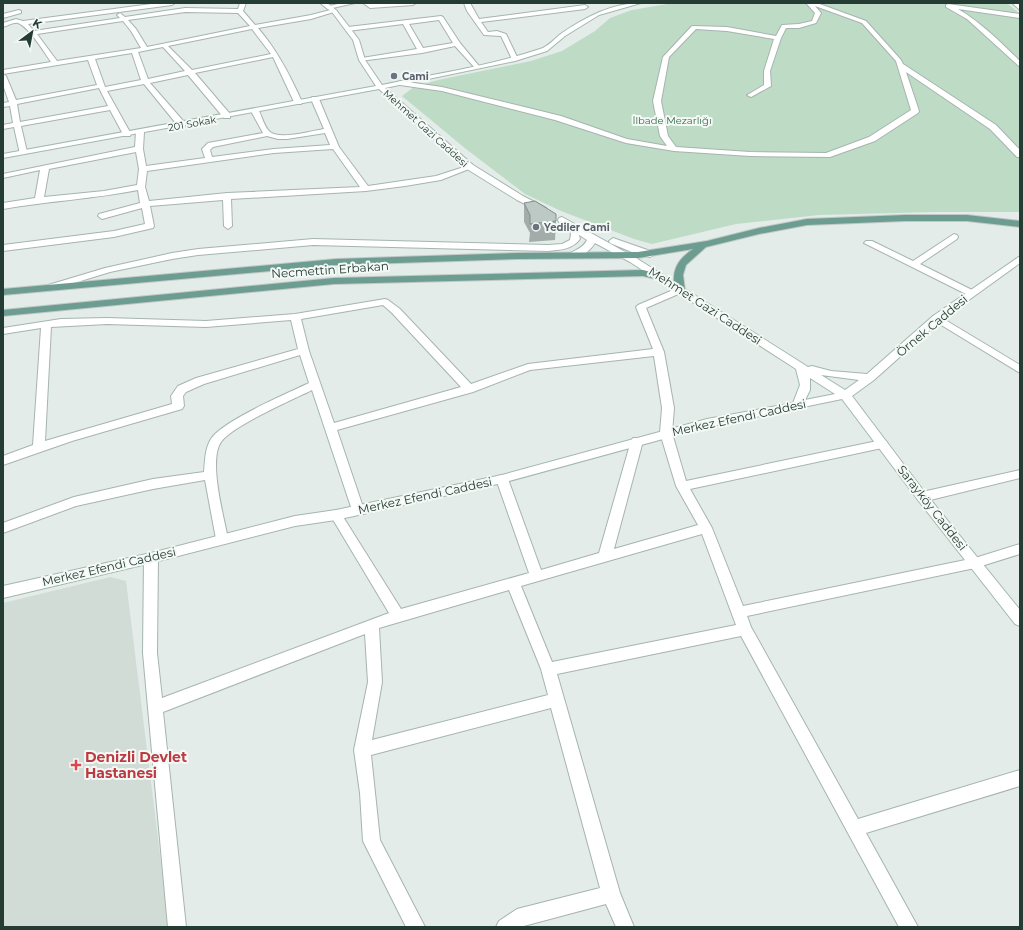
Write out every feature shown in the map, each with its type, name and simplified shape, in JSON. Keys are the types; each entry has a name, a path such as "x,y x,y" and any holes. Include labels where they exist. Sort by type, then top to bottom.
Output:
{"main road":[{"path":"680,290 677,278 679,269 686,258 707,244 752,232 807,222 905,218 1020,222"},
{"path":"998,221 1020,230"},
{"name":"Necmettin Erbakan","path":"3,292 336,262 574,255 625,256 650,254 707,244"},
{"name":"Necmettin Erbakan","path":"3,313 334,281 643,273 660,277"}],"street":[{"path":"3,25 18,21 22,23 99,11 118,11 172,3"},
{"path":"240,11 243,3"},
{"path":"3,72 134,51 255,26 310,17 328,7 352,3"},
{"path":"366,3 370,6 413,3"},
{"path":"467,3 469,12 486,34 497,33 504,35 515,59"},
{"name":"201 Sokak","path":"3,156 182,125 380,87 515,59 545,50 563,35 598,14 627,4 638,3"},
{"path":"751,95 768,86 767,71 778,38 784,26 799,26 814,22 818,13 809,3"},
{"path":"400,83 442,89 527,110 558,118 626,141 674,149 750,154 827,155 872,139 915,110 899,61 864,22 812,3"},
{"path":"1015,3 1020,8"},
{"path":"945,4 1020,16"},
{"path":"945,4 969,18 984,30 1020,65"},
{"path":"478,22 582,5 598,14"},
{"name":"Mehmet Gazi Caddesi","path":"328,7 356,40 362,60 380,87 470,167 520,198 660,277 845,394"},
{"path":"33,33 185,10 240,11 255,26 273,52 288,77 298,102"},
{"path":"118,11 122,19 134,30 145,49"},
{"path":"3,16 19,12"},
{"path":"348,29 441,18 457,44 477,67"},
{"path":"405,22 422,51"},
{"path":"22,23 33,33 55,63"},
{"path":"674,149 664,136 657,101 666,57 694,27 728,30 778,38"},
{"path":"362,60 457,44"},
{"path":"164,45 227,116"},
{"path":"134,51 145,81 182,125"},
{"path":"3,105 145,81 187,70 273,52"},
{"path":"91,58 102,88 127,134"},
{"path":"900,65 956,100 993,127 1020,155"},
{"path":"3,76 19,124 23,152"},
{"path":"315,99 336,146 366,188"},
{"path":"3,127 113,107"},
{"path":"255,111 267,134"},
{"path":"209,160 206,149 211,146 267,134 276,138 292,137 328,130"},
{"path":"3,248 114,234 150,226 141,187 143,170 139,149 140,132"},
{"path":"143,170 274,151 336,146"},
{"path":"3,176 139,149"},
{"path":"39,200 45,167"},
{"path":"102,216 145,204 227,196 366,188 405,184 432,179 470,167"},
{"path":"3,206 39,200 104,194 141,187"},
{"path":"227,196 228,226"},
{"name":"Mehmet Gazi Caddesi","path":"556,217 580,225 626,247 650,254"},
{"path":"48,288 147,260 198,252 313,242 548,248 560,247 572,242 576,238 576,233 573,228"},
{"path":"574,255 582,252 589,246 592,240 589,237"},
{"path":"913,265 954,237"},
{"path":"869,243 971,293"},
{"name":"Örnek Caddesi","path":"845,394 870,378 938,318 1020,259"},
{"path":"680,290 641,308 659,352 668,408 666,433 682,486 706,528 740,612 745,629 909,927"},
{"path":"3,331 61,322 107,321 206,324 294,317 385,302 396,311 469,389"},
{"path":"294,317 304,351 358,510"},
{"path":"938,318 1020,370"},
{"path":"39,446 46,325"},
{"path":"3,461 39,446 99,427 178,406 177,396 182,389 200,381 304,351"},
{"path":"331,428 469,389 528,368 607,357 659,352"},
{"path":"800,365 831,374 870,378"},
{"path":"797,406 807,387 806,378 800,365"},
{"path":"222,539 210,476 211,455 216,440 237,423 316,384"},
{"name":"Merkez Efendi Caddesi","path":"3,592 151,558 295,521 336,515 502,479 666,433 707,423 797,406 845,394"},
{"name":"Sarayköy Caddesi","path":"845,394 922,497 1020,620"},
{"path":"605,557 637,441"},
{"path":"682,486 882,444"},
{"path":"922,497 1020,474"},
{"path":"3,528 74,502 153,484 210,476"},
{"path":"502,479 537,576"},
{"path":"336,515 398,616"},
{"path":"155,708 398,616 706,528"},
{"path":"740,612 975,563 1020,549"},
{"path":"151,558 150,653 177,927"},
{"path":"513,583 548,669 611,894 625,927"},
{"path":"372,625 375,682 362,750 368,793 372,841 416,927"},
{"path":"548,669 745,629"},
{"path":"362,750 557,700"},
{"path":"855,828 1020,778"},
{"path":"505,927 517,918 611,894"}],"shaded area":[{"name":"Denizli Devlet Hastanesi","path":"110,577 126,581 169,927 3,927 3,603"}],"green space":[{"name":"İlbade Mezarlığı","path":"673,3 1007,3 1020,14 1020,212 934,212 819,215 736,224 652,244 634,239 561,211 525,194 466,149 402,96 414,87 438,80 531,61 562,51 595,31 610,18 632,10"}],"building":[{"path":"535,201 556,214 556,221 530,224 530,215 524,203"}],"place":[{"name":"Cami","path":"394,76"},
{"name":"Yediler Cami","path":"536,227"},
{"name":"Denizli Devlet Hastanesi","path":"76,765"}]}
